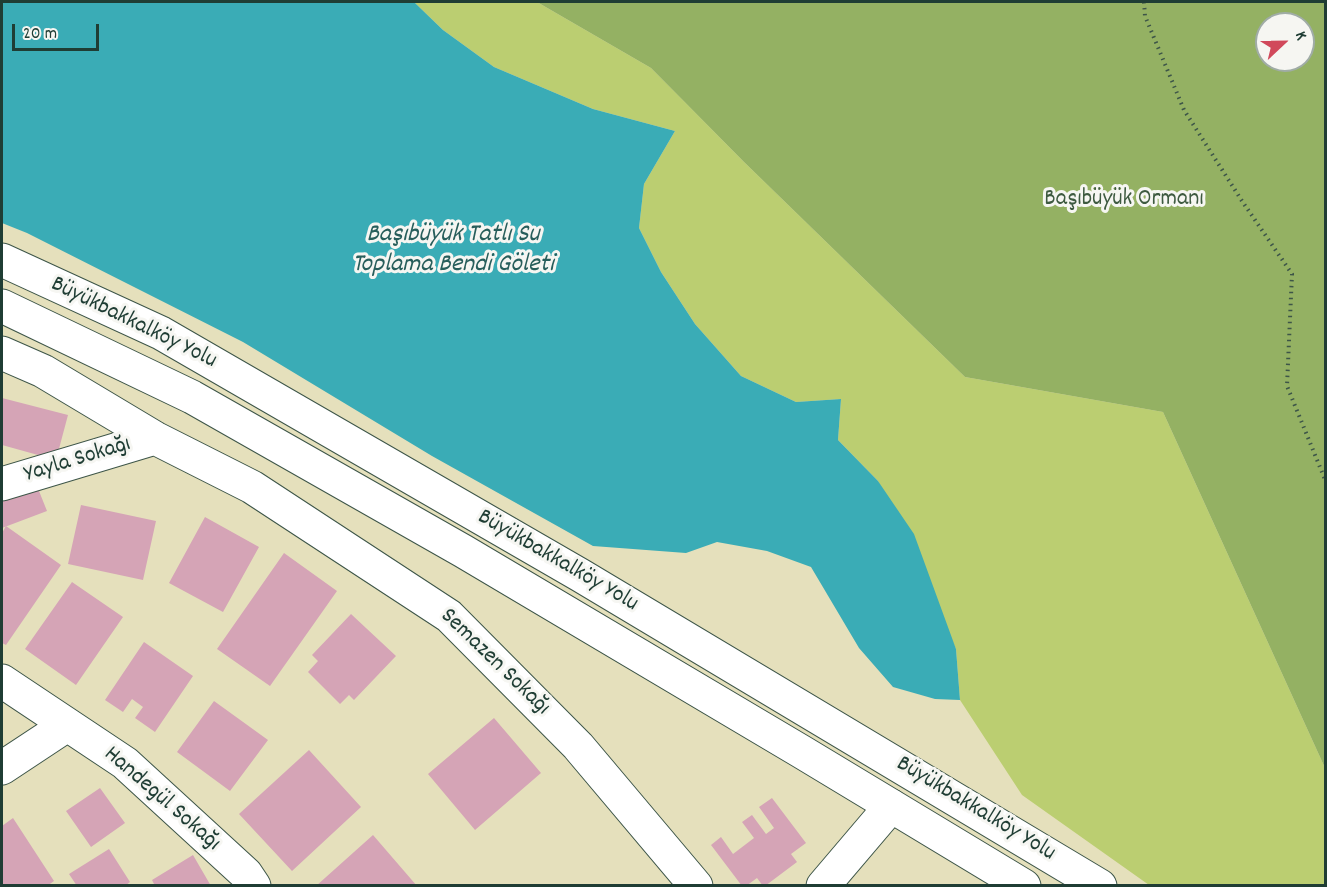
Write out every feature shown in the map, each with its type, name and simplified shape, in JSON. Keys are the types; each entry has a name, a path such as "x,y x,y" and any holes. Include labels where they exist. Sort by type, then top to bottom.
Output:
{"main road":[{"name":"Büyükbakkalköy Yolu","path":"2,260 161,333 591,581 1101,885"},
{"name":"Büyükbakkalköy Yolu","path":"2,306 192,397 464,551 1024,885"},
{"name":"Semazen Sokağı","path":"2,353 43,371 155,438 252,487 448,616 578,746 696,885"},
{"name":"Yayla Sokağı","path":"2,484 155,438"},
{"name":"Handegül Sokağı","path":"2,681 126,763 246,874 254,885"},
{"path":"2,768 67,725"},
{"path":"823,885 891,806"}],"path":[{"path":"1144,2 1145,16 1184,110 1292,274 1287,386 1326,482"}],"green space":[{"path":"414,2 537,2 651,68 965,377 1163,412 1325,768 1325,885 1149,885 1022,795 960,700 956,649 878,481 838,440 841,399 796,402 741,376 695,324 661,272 639,228 644,184 675,131 593,109 494,67 443,30"},
{"name":"Başıbüyük Ormanı","path":"537,2 1325,2 1325,768 1163,412 965,377 651,68"}],"water":[{"name":"Başıbüyük Tatlı Su Toplama Bendi Göleti","path":"2,2 414,2 443,30 494,67 593,109 675,131 644,184 639,228 661,272 695,324 741,376 796,402 841,399 838,440 878,481 914,534 956,649 960,700 935,699 893,687 859,648 811,567 767,551 717,542 686,553 593,546 432,456 243,342 27,233 2,223"}],"building":[{"path":"2,398 68,415 56,460 2,445"},
{"path":"35,481 47,511 2,528 2,493"},
{"path":"81,505 156,521 143,580 68,564"},
{"path":"205,517 259,547 223,612 169,583"},
{"path":"6,526 61,565 6,645 2,643 2,533"},
{"path":"284,553 337,591 270,686 217,649"},
{"path":"72,582 123,617 76,685 25,649"},
{"path":"351,614 396,656 354,700 349,695 340,704 308,672 318,661 312,655"},
{"path":"144,642 193,676 155,732 135,718 143,707 132,699 123,712 105,700"},
{"path":"214,701 268,740 230,791 177,752"},
{"path":"494,718 541,773 475,830 428,774"},
{"path":"309,750 361,807 292,871 239,814"},
{"path":"100,788 125,823 91,847 66,811"},
{"path":"772,798 806,843 791,854 797,862 765,886 757,878 746,886 742,886 711,845 721,837 733,854 754,838 742,822 752,815 766,834 774,828 759,807"},
{"path":"13,818 54,881 47,886 2,886 2,826"},
{"path":"373,835 417,886 316,886"},
{"path":"109,849 130,882 125,886 77,886 69,874"},
{"path":"193,855 211,886 155,886 152,880"}]}
